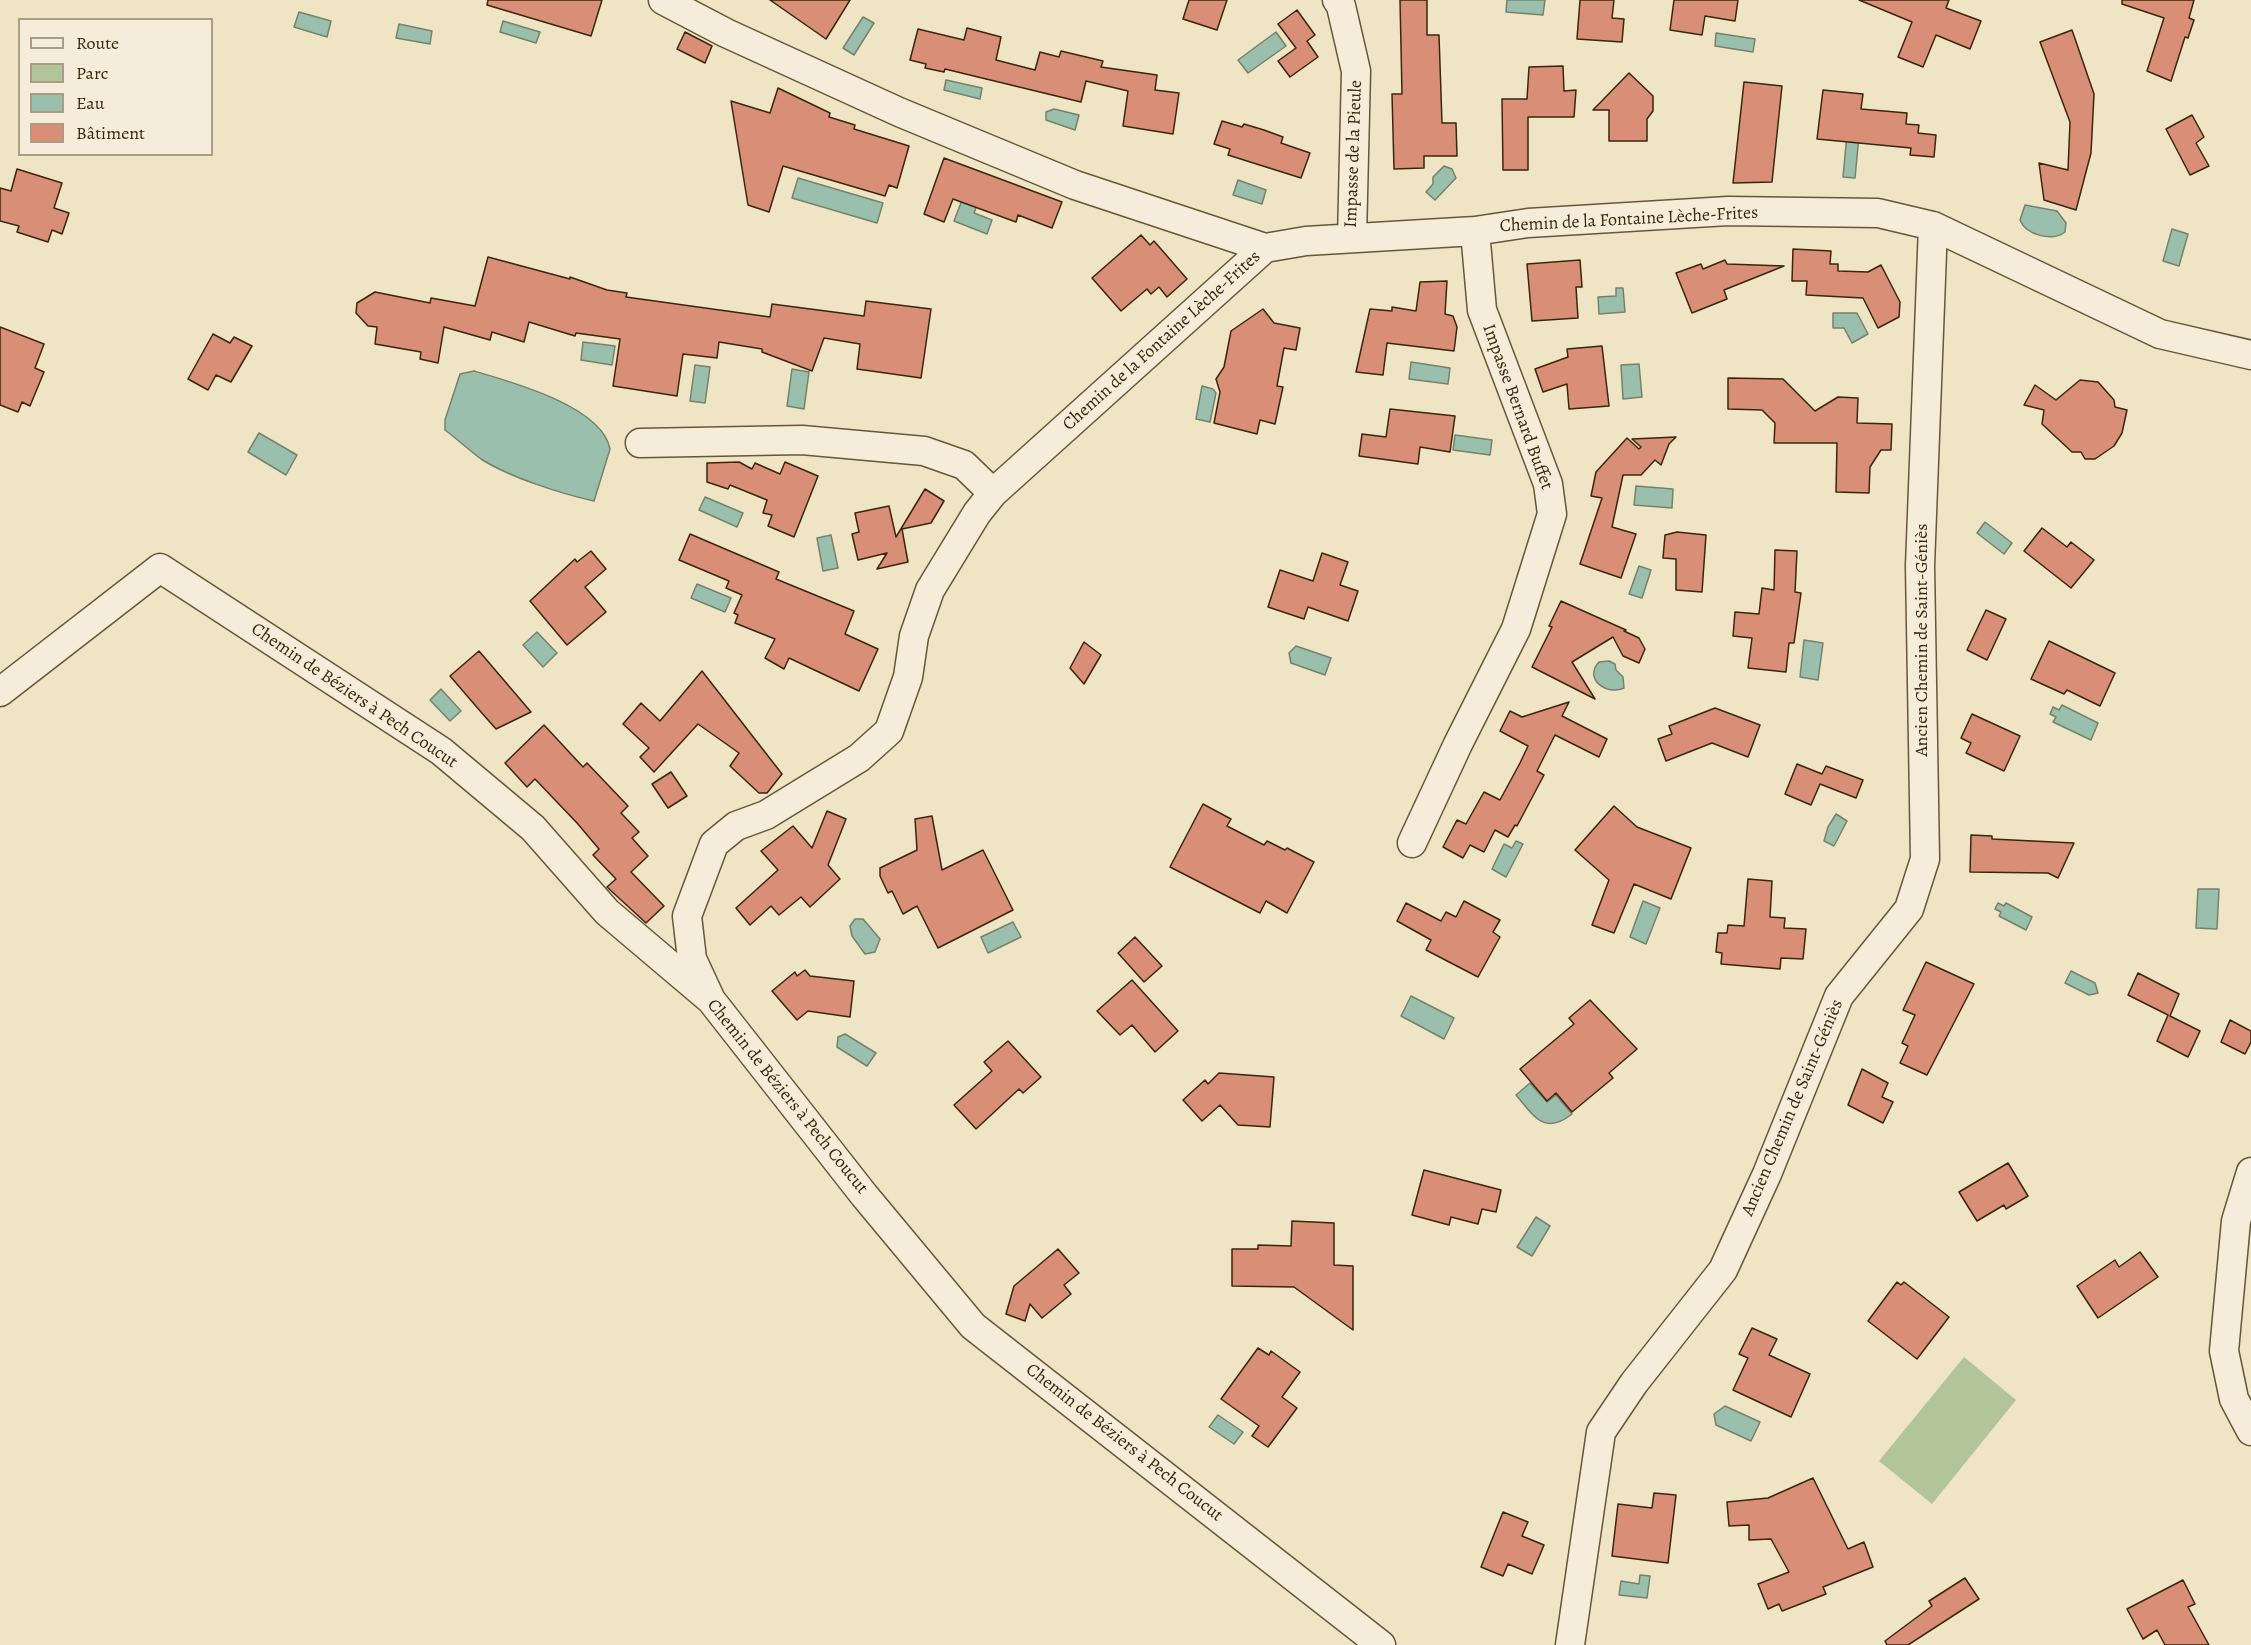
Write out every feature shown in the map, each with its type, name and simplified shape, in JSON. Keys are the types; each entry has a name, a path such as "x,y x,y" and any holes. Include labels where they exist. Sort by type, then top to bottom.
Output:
{"street":[{"path":"663,0 726,33 899,112 1075,185 1265,248"},
{"name":"Impasse de la Pieule","path":"1337,0 1341,6 1356,71 1352,238"},
{"name":"Chemin de la Fontaine Lèche-Frites","path":"711,1000 692,959 687,916 714,844 736,826 766,815 860,758 889,731 908,677 914,636 930,590 977,513 993,493 1265,248 1306,241 1475,231 1528,223 1728,211 1878,213 1933,226 2160,334 2251,355"},
{"name":"Ancien Chemin de Saint-Géniès","path":"1570,1645 1600,1432 1634,1383 1723,1270 1767,1174 1839,996 1909,909 1925,859 1920,566 1933,226"},
{"name":"Impasse Bernard Buffet","path":"1412,843 1458,744 1516,629 1552,514 1548,484 1482,310 1475,231"},
{"path":"640,443 802,440 924,451 964,465 993,493"},
{"name":"Chemin de Béziers à Pech Coucut","path":"0,692 160,568 441,750 532,828 607,912 711,1000 864,1195 973,1326 1381,1645"},
{"path":"2251,1172 2236,1221 2224,1351 2234,1399 2251,1431"}],"green space":[{"path":"1964,1357 2016,1400 1932,1504 1879,1461"}],"water":[{"path":"1507,0 1545,0 1543,15 1506,12"},
{"path":"299,12 331,21 327,37 294,27"},
{"path":"863,17 874,23 854,55 843,48"},
{"path":"503,21 540,32 536,43 500,32"},
{"path":"399,24 432,31 430,44 396,38"},
{"path":"1276,32 1286,46 1248,73 1238,60"},
{"path":"1716,33 1755,39 1753,52 1715,46"},
{"path":"946,80 982,88 980,99 944,90"},
{"path":"1054,109 1079,115 1075,130 1046,120 1046,112"},
{"path":"1847,134 1859,136 1855,178 1843,177"},
{"path":"1444,166 1452,169 1456,178 1435,200 1426,192 1433,184 1433,177"},
{"path":"798,178 883,203 877,223 792,198"},
{"path":"1238,180 1266,190 1262,204 1233,195"},
{"path":"962,200 977,205 974,213 992,220 987,234 954,221"},
{"path":"2025,205 2057,211 2066,223 2065,232 2047,237 2028,230 2020,220"},
{"path":"2172,229 2188,234 2179,266 2163,261"},
{"path":"1616,288 1623,288 1625,312 1599,314 1598,297 1616,296"},
{"path":"1833,313 1857,313 1868,334 1852,343 1844,328 1833,328"},
{"path":"583,342 615,346 612,365 581,360"},
{"path":"1411,362 1450,368 1448,384 1409,379"},
{"path":"1639,364 1642,397 1623,399 1621,365"},
{"path":"695,365 710,367 705,403 690,401"},
{"path":"792,369 809,372 804,409 787,406"},
{"path":"474,371 553,398 591,420 603,434 610,449 594,501 552,489 493,466 445,430 445,420 460,374"},
{"path":"1202,386 1213,389 1216,393 1210,422 1196,419"},
{"path":"259,433 297,455 286,475 248,452"},
{"path":"1455,435 1492,440 1490,455 1453,450"},
{"path":"1636,486 1673,489 1672,508 1634,505"},
{"path":"705,497 743,513 737,527 699,510"},
{"path":"1985,522 2012,543 2004,554 1977,533"},
{"path":"831,535 838,568 823,571 817,538"},
{"path":"1639,566 1651,570 1642,598 1629,594"},
{"path":"697,584 731,598 725,612 691,598"},
{"path":"537,632 557,653 543,667 523,645"},
{"path":"1804,640 1823,643 1818,680 1800,677"},
{"path":"1296,646 1331,658 1325,675 1291,663 1289,653"},
{"path":"1609,661 1615,664 1616,670 1623,677 1624,688 1611,690 1604,688 1595,680 1595,668 1599,662"},
{"path":"441,689 461,711 450,721 430,700"},
{"path":"2062,705 2098,723 2091,740 2053,722 2056,717 2050,714 2053,707 2059,710"},
{"path":"1836,814 1847,821 1834,846 1824,841 1828,827"},
{"path":"1516,841 1523,844 1506,877 1492,869 1504,844 1512,848"},
{"path":"2198,889 2219,889 2217,929 2196,928"},
{"path":"1643,901 1660,908 1646,944 1630,937"},
{"path":"1998,903 2004,906 2006,903 2032,917 2026,930 1999,916 2001,912 1995,909"},
{"path":"855,919 863,919 880,939 875,952 865,954 852,936 850,926"},
{"path":"1013,922 1021,937 988,953 981,937"},
{"path":"2071,971 2095,983 2098,993 2089,995 2065,983"},
{"path":"1411,996 1454,1018 1444,1039 1401,1016"},
{"path":"845,1034 876,1053 867,1066 837,1047 838,1037"},
{"path":"1530,1083 1547,1102 1556,1095 1572,1114 1554,1123 1540,1121 1516,1095"},
{"path":"1536,1217 1550,1226 1532,1256 1517,1247"},
{"path":"1725,1406 1760,1422 1751,1441 1716,1425 1714,1414"},
{"path":"1218,1415 1243,1432 1234,1444 1209,1427"},
{"path":"1640,1575 1650,1576 1647,1598 1619,1595 1621,1581 1639,1584"}],"building":[{"path":"488,0 602,0 591,36 487,5"},
{"path":"770,0 850,0 826,39"},
{"path":"1189,0 1227,0 1217,30 1183,19"},
{"path":"1400,0 1427,0 1427,35 1439,35 1442,123 1456,123 1457,156 1424,156 1424,168 1394,169 1392,94 1402,94"},
{"path":"1580,0 1614,0 1612,18 1624,19 1622,42 1577,39"},
{"path":"1674,0 1738,0 1735,21 1705,16 1702,35 1670,30"},
{"path":"1859,0 1949,0 1946,8 1981,21 1970,49 1936,35 1923,67 1898,57 1912,22"},
{"path":"2122,0 2194,0 2189,18 2194,20 2188,38 2185,37 2171,81 2147,71 2164,18 2122,4"},
{"path":"1297,10 1315,35 1307,41 1318,57 1290,77 1278,61 1296,48 1278,24"},
{"path":"967,28 1001,37 996,60 1035,70 1040,52 1059,57 1061,51 1103,61 1101,67 1157,75 1155,90 1179,93 1173,134 1123,126 1128,91 1086,81 1081,102 945,69 944,72 925,68 926,64 910,60 918,29 964,40"},
{"path":"2072,30 2094,94 2091,153 2076,210 2044,200 2039,163 2068,170 2070,122 2040,42"},
{"path":"685,32 712,46 705,63 677,49"},
{"path":"1563,66 1564,91 1576,90 1574,117 1528,117 1528,170 1503,170 1502,99 1527,99 1529,67"},
{"path":"1629,73 1653,96 1653,111 1647,119 1647,141 1609,141 1609,110 1593,110"},
{"path":"1744,82 1782,86 1772,182 1733,183"},
{"path":"778,88 830,113 829,117 855,125 854,129 909,146 897,188 889,185 885,196 783,166 769,212 748,205 731,101 770,113"},
{"path":"1823,90 1863,94 1861,109 1907,113 1906,124 1919,125 1918,133 1936,135 1934,157 1910,155 1911,148 1817,139"},
{"path":"2192,115 2204,137 2196,143 2209,166 2190,175 2166,129"},
{"path":"1222,121 1264,130 1283,137 1281,143 1310,153 1301,178 1228,155 1230,149 1214,144"},
{"path":"944,158 1062,202 1052,228 1018,215 1016,222 953,199 944,222 924,214"},
{"path":"17,169 62,183 54,208 69,213 62,234 52,230 48,242 17,232 19,226 0,221 0,188 11,191"},
{"path":"1141,235 1150,245 1154,241 1187,279 1167,297 1159,287 1151,294 1147,289 1121,311 1092,278"},
{"path":"1793,249 1831,251 1830,264 1838,264 1838,271 1868,272 1881,265 1900,302 1899,317 1878,328 1863,298 1806,295 1807,281 1792,281"},
{"path":"488,257 570,279 570,277 607,290 627,293 626,297 770,317 772,304 864,316 866,301 931,309 921,378 857,369 860,344 824,338 812,371 762,352 762,349 719,342 717,358 683,354 677,396 613,386 620,339 576,333 575,336 529,322 524,342 492,332 490,340 444,327 438,363 420,359 421,352 375,344 377,327 368,326 356,313 357,303 375,292 430,303 431,298 475,306"},
{"path":"1580,260 1582,287 1576,287 1578,318 1532,321 1527,264"},
{"path":"1725,260 1727,264 1784,266 1724,290 1727,299 1692,313 1676,273 1701,264 1703,269"},
{"path":"1447,281 1445,314 1453,316 1457,327 1454,351 1387,343 1383,375 1356,372 1370,309 1392,311 1392,307 1416,311 1420,282"},
{"path":"1263,309 1274,323 1300,328 1296,350 1284,348 1277,386 1283,387 1275,424 1260,420 1257,434 1214,423 1220,392 1216,379 1224,367 1231,331"},
{"path":"0,327 44,344 35,368 44,372 30,406 22,402 18,412 0,405"},
{"path":"213,334 230,343 234,337 252,346 231,382 216,375 208,390 188,379"},
{"path":"1602,346 1609,406 1569,409 1567,384 1543,392 1535,369 1568,357 1567,349"},
{"path":"1728,378 1783,379 1815,411 1838,397 1858,398 1857,423 1892,424 1891,450 1881,450 1870,467 1869,493 1836,492 1837,443 1774,443 1775,423 1762,410 1728,409"},
{"path":"2080,380 2098,382 2114,400 2115,407 2127,410 2122,433 2114,446 2095,459 2085,459 2081,452 2072,452 2042,424 2044,410 2024,405 2035,385 2056,400"},
{"path":"1390,409 1455,416 1450,452 1420,447 1418,464 1359,456 1362,434 1386,437"},
{"path":"1676,437 1669,444 1661,465 1655,460 1641,475 1623,475 1612,527 1636,534 1621,578 1580,564 1602,498 1591,496 1596,472 1627,438 1639,449 1641,447 1632,439"},
{"path":"739,462 752,469 755,463 780,474 785,462 818,476 794,537 768,526 772,515 763,513 767,500 730,485 728,489 707,482 707,463"},
{"path":"925,489 944,501 931,523 902,529 908,562 877,569 887,553 858,560 852,534 859,532 855,513 889,506 896,537"},
{"path":"2042,528 2067,547 2071,542 2094,560 2071,588 2024,551"},
{"path":"1677,532 1706,535 1702,592 1676,590 1676,559 1663,558 1665,535"},
{"path":"690,534 779,572 776,579 854,611 845,634 878,649 859,691 789,658 784,669 765,658 775,639 735,623 738,615 734,613 742,595 726,588 729,581 679,560"},
{"path":"1775,550 1797,551 1795,592 1801,593 1794,643 1789,643 1786,672 1748,668 1752,638 1733,636 1735,612 1759,614 1762,588 1774,590"},
{"path":"591,551 606,569 585,587 606,612 567,645 530,601 575,559 577,562"},
{"path":"1322,553 1348,562 1340,585 1358,591 1348,621 1308,607 1304,619 1268,607 1280,570 1313,581"},
{"path":"1561,601 1626,630 1624,631 1639,638 1645,649 1639,663 1623,656 1613,637 1572,662 1595,699 1532,667 1552,627 1549,626"},
{"path":"1986,610 2006,619 1987,660 1967,650"},
{"path":"2049,641 2115,673 2100,706 2067,690 2064,694 2031,679"},
{"path":"1084,642 1101,655 1084,684 1070,668"},
{"path":"479,651 531,712 496,729 450,676"},
{"path":"702,671 782,774 767,793 759,793 730,766 739,753 698,724 654,772 640,757 649,748 623,724 641,703 660,721"},
{"path":"1569,702 1562,716 1607,739 1599,757 1555,735 1537,771 1544,775 1517,826 1515,825 1508,837 1495,830 1484,852 1470,845 1463,858 1443,847 1457,820 1466,824 1484,792 1500,800 1520,763 1528,746 1500,731 1510,711 1522,717"},
{"path":"1715,708 1760,725 1748,757 1712,743 1666,761 1658,739 1672,734 1669,726"},
{"path":"1972,714 2020,736 2004,771 1966,753 1971,743 1961,738"},
{"path":"544,725 583,767 587,763 628,806 621,813 639,832 632,838 648,856 631,872 664,906 646,923 607,887 616,879 593,855 599,849 577,823 535,779 527,787 505,763"},
{"path":"1797,764 1822,774 1826,766 1863,780 1856,798 1820,784 1811,805 1785,794"},
{"path":"671,772 687,796 668,808 652,784"},
{"path":"1203,804 1231,819 1227,826 1264,845 1267,841 1314,862 1287,913 1266,901 1260,913 1170,867"},
{"path":"1614,806 1637,827 1691,848 1671,899 1634,884 1614,933 1592,925 1609,880 1575,850"},
{"path":"827,811 846,819 828,865 840,879 810,907 801,897 779,915 771,906 750,925 736,908 778,870 761,851 793,826 812,848"},
{"path":"932,816 942,870 983,850 1013,910 938,948 917,906 903,914 892,891 888,893 880,876 880,868 917,850 915,819"},
{"path":"1971,835 1992,836 1992,839 2074,843 2058,878 2048,873 1970,872"},
{"path":"1748,879 1772,881 1770,917 1785,918 1784,928 1806,929 1803,959 1781,958 1780,969 1721,964 1722,953 1716,952 1718,933 1727,933 1728,925 1744,926"},
{"path":"1464,901 1500,920 1493,932 1500,937 1478,977 1426,950 1431,940 1397,921 1406,903 1441,921 1446,912 1456,917"},
{"path":"1135,937 1162,966 1144,982 1118,953"},
{"path":"1926,962 1974,984 1927,1075 1900,1063 1908,1046 1902,1043 1915,1015 1903,1010"},
{"path":"805,970 810,976 854,981 850,1017 808,1011 797,1020 772,991 795,972 797,976"},
{"path":"2138,973 2179,994 2170,1016 2200,1031 2188,1057 2157,1041 2168,1015 2128,995"},
{"path":"1132,980 1178,1031 1155,1052 1132,1025 1120,1035 1097,1011"},
{"path":"1590,1000 1637,1049 1609,1073 1613,1078 1572,1112 1556,1093 1547,1101 1520,1069 1574,1024 1569,1018"},
{"path":"2230,1020 2251,1031 2251,1042 2245,1054 2221,1042"},
{"path":"1008,1041 1041,1077 1023,1093 1019,1089 976,1129 954,1105 992,1071 984,1062"},
{"path":"1862,1069 1888,1083 1882,1097 1893,1102 1883,1123 1848,1105"},
{"path":"1219,1073 1274,1077 1270,1127 1238,1125 1220,1105 1202,1121 1183,1100 1205,1080 1208,1084"},
{"path":"2008,1163 2028,1196 2006,1209 2004,1205 1977,1221 1959,1192"},
{"path":"1424,1170 1501,1190 1496,1212 1482,1209 1478,1224 1451,1217 1449,1225 1412,1215"},
{"path":"1292,1221 1334,1223 1334,1265 1353,1266 1353,1330 1294,1287 1232,1286 1232,1249 1258,1249 1258,1245 1291,1246"},
{"path":"1058,1249 1079,1273 1064,1285 1071,1294 1042,1318 1030,1304 1025,1321 1006,1314 1014,1286"},
{"path":"2140,1252 2158,1277 2098,1318 2077,1286 2115,1260 2119,1267"},
{"path":"1897,1282 1901,1285 1904,1282 1949,1317 1917,1359 1868,1321"},
{"path":"1752,1328 1777,1339 1769,1355 1810,1374 1791,1417 1733,1390 1748,1358 1739,1354"},
{"path":"1258,1348 1269,1355 1271,1351 1300,1372 1282,1397 1297,1408 1268,1447 1252,1436 1259,1426 1221,1399"},
{"path":"1813,1478 1848,1549 1864,1542 1873,1567 1823,1587 1826,1594 1782,1611 1779,1604 1768,1609 1758,1584 1789,1572 1771,1539 1749,1540 1749,1525 1729,1526 1727,1502 1768,1498"},
{"path":"1654,1493 1676,1495 1668,1563 1612,1556 1618,1504 1652,1508"},
{"path":"1503,1512 1528,1522 1522,1536 1544,1545 1532,1574 1508,1564 1503,1576 1481,1567"},
{"path":"1965,1578 1979,1599 1908,1645 1887,1645 1885,1641 1932,1606 1929,1601"},
{"path":"2183,1580 2195,1604 2188,1607 2209,1645 2165,1645 2157,1630 2143,1639 2127,1609"}]}
